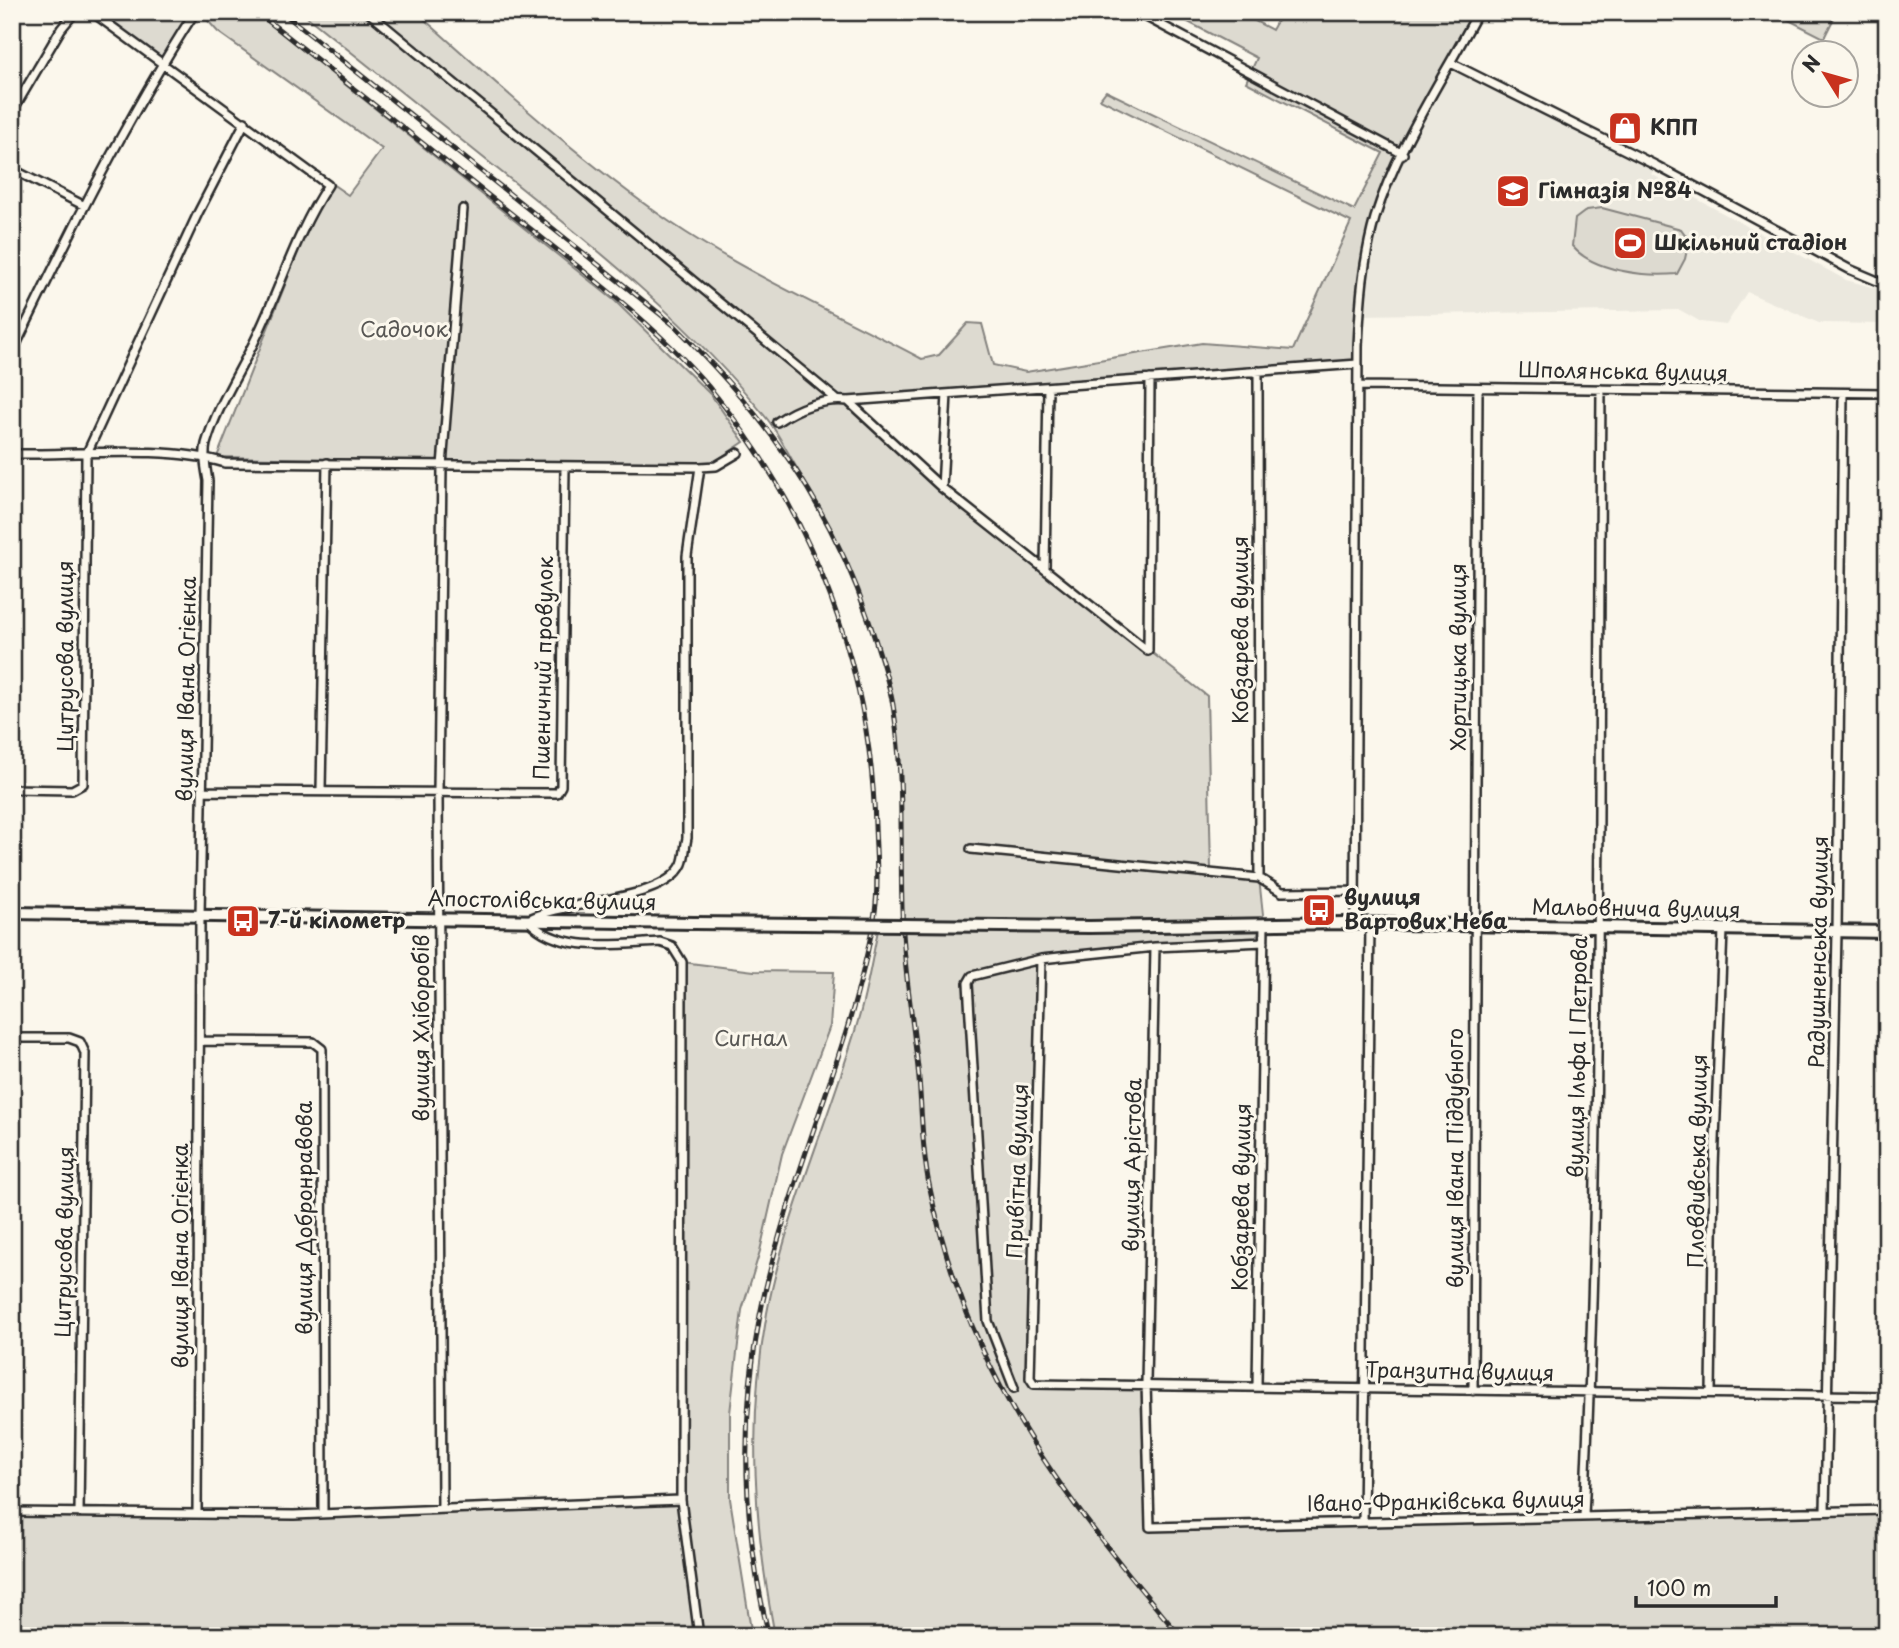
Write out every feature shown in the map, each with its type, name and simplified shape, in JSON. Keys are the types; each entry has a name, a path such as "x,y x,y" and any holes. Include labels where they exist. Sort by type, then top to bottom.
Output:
{"street":[{"path":"12,112 61,29 75,12"},
{"name":"вулиця Івана Огієнка","path":"92,12 328,185 313,207 257,337 227,394 206,444 204,456 208,481 200,915 197,1514"},
{"path":"12,353 83,205 162,64 195,12"},
{"path":"368,12 836,400"},
{"path":"1137,12 1403,154"},
{"path":"1355,923 1358,364 1362,281 1370,240 1386,189 1478,12"},
{"path":"1451,63 1657,166 1849,269 1887,285"},
{"path":"86,455 198,213 245,122"},
{"path":"12,169 83,205"},
{"name":"вулиця Хліборобів","path":"442,1507 438,792 442,466 463,209"},
{"path":"777,422 809,406 836,400 1358,364"},
{"name":"Кобзарева вулиця","path":"1258,371 1259,878"},
{"path":"848,401 942,488 1148,651 1150,379"},
{"name":"Шполянська вулиця","path":"1359,386 1887,393"},
{"path":"1045,568 1048,387"},
{"name":"Хортицька вулиця","path":"1474,926 1478,388"},
{"name":"вулиця Ільфа І Петрова","path":"1584,1516 1590,1391 1597,929 1601,389"},
{"name":"Радушненська вулиця","path":"1825,1511 1838,932 1843,393"},
{"path":"942,488 947,394"},
{"path":"12,454 139,453 204,456 225,463 700,467 716,466 738,453"},
{"name":"Цитрусова вулиця","path":"12,789 72,790 83,784 86,455"},
{"path":"321,790 327,463"},
{"name":"Пшеничний провулок","path":"438,792 549,794 556,793 561,786 565,467"},
{"path":"699,1636 681,1500 682,962 672,946 660,942 576,943 552,939 539,932 528,920 549,909 655,888 671,878 682,864 687,827 687,556 700,467"},
{"path":"203,791 438,792"},
{"path":"971,849 1259,878 1282,891 1295,893 1354,891"},
{"name":"Апостолівська вулиця","path":"12,913 1090,927 1264,924"},
{"name":"Мальовнича вулиця","path":"1264,924 1355,923 1887,932"},
{"name":"Кобзарева вулиця","path":"1257,1386 1264,924"},
{"path":"1363,1522 1370,924"},
{"name":"вулиця Івана Піддубного","path":"1473,1391 1474,926"},
{"name":"Пловдивська вулиця","path":"1711,1393 1714,1167 1723,930"},
{"path":"1013,1388 988,1321 968,983 972,976 1041,959 1156,947 1264,942"},
{"name":"вулиця Арістова","path":"1146,1383 1156,947"},
{"name":"Привітна вулиця","path":"1034,1384 1030,1378 1041,959"},
{"name":"Цитрусова вулиця","path":"12,1038 69,1038 79,1042 85,1053 79,1513"},
{"name":"вулиця Добронравова","path":"200,1041 313,1042 322,1049 323,1513"},
{"name":"Транзитна вулиця","path":"1034,1384 1146,1383 1473,1391 1887,1396"},
{"name":"Івано-Франківська вулиця","path":"1146,1383 1150,1527 1887,1510"},
{"path":"12,1512 323,1513 681,1500"}],"shaded area":[{"name":"Гімназія №84","path":"1451,63 1657,166 1651,174 1846,280 1887,291 1887,324 1819,323 1747,292 1726,325 1701,322 1680,310 1360,315 1376,216 1403,154"}],"green space":[{"path":"99,12 191,12 161,59"},
{"name":"Садочок","path":"200,12 255,12 615,301 711,395 744,442 714,462 696,465 217,457 315,209 332,184 348,195 382,149 218,32"},
{"path":"301,12 416,12 540,121 604,173 670,222 731,260 922,359 939,355 968,323 982,324 993,365 1026,372 1202,343 1293,350 1351,222 1100,99 1106,91 1354,210 1383,153 1246,82 1257,58 1169,12 1238,12 1272,30 1282,12 1478,12 1386,189 1370,240 1358,364 849,402 942,488 1207,696 1211,869 1259,878 1264,924 1253,943 1041,959 1030,1378 1034,1384 1146,1383 1150,1526 1887,1510 1887,1636 775,1636 758,1515 755,1435 767,1313 797,1200 860,1014 879,925 903,925 900,756 885,670 866,612 830,529 777,433 739,386 644,290 540,203"},
{"path":"1773,12 1837,12 1824,38"},
{"name":"Шкільний стадіон","path":"1602,208 1681,229 1689,240 1685,259 1677,274 1635,273 1606,267 1581,255 1572,246 1575,219 1587,210"},
{"name":"Сигнал","path":"682,962 754,971 834,972 830,1026 782,1154 760,1251 742,1310 730,1413 730,1499 752,1636 12,1636 12,1512 294,1515 681,1500"}],"railway":[{"path":"257,12 597,281 648,325 695,372 752,444 782,494 809,545 849,654 862,710 871,768 876,902 854,1005 775,1250 754,1355 747,1435 749,1516 760,1596 769,1636"},
{"path":"282,12 675,326 737,392 765,427 814,499 853,578 879,652 893,705 900,781 906,968 926,1169 945,1251 967,1313 993,1371 1023,1426 1095,1531 1180,1636"}],"place":[{"name":"КПП","path":"1625,128"},
{"name":"Гімназія №84","path":"1513,191"},
{"name":"Шкільний стадіон","path":"1630,243"},
{"name":"вулиця Вартових Неба","path":"1319,910"},
{"name":"7-й кілометр","path":"243,921"}]}
